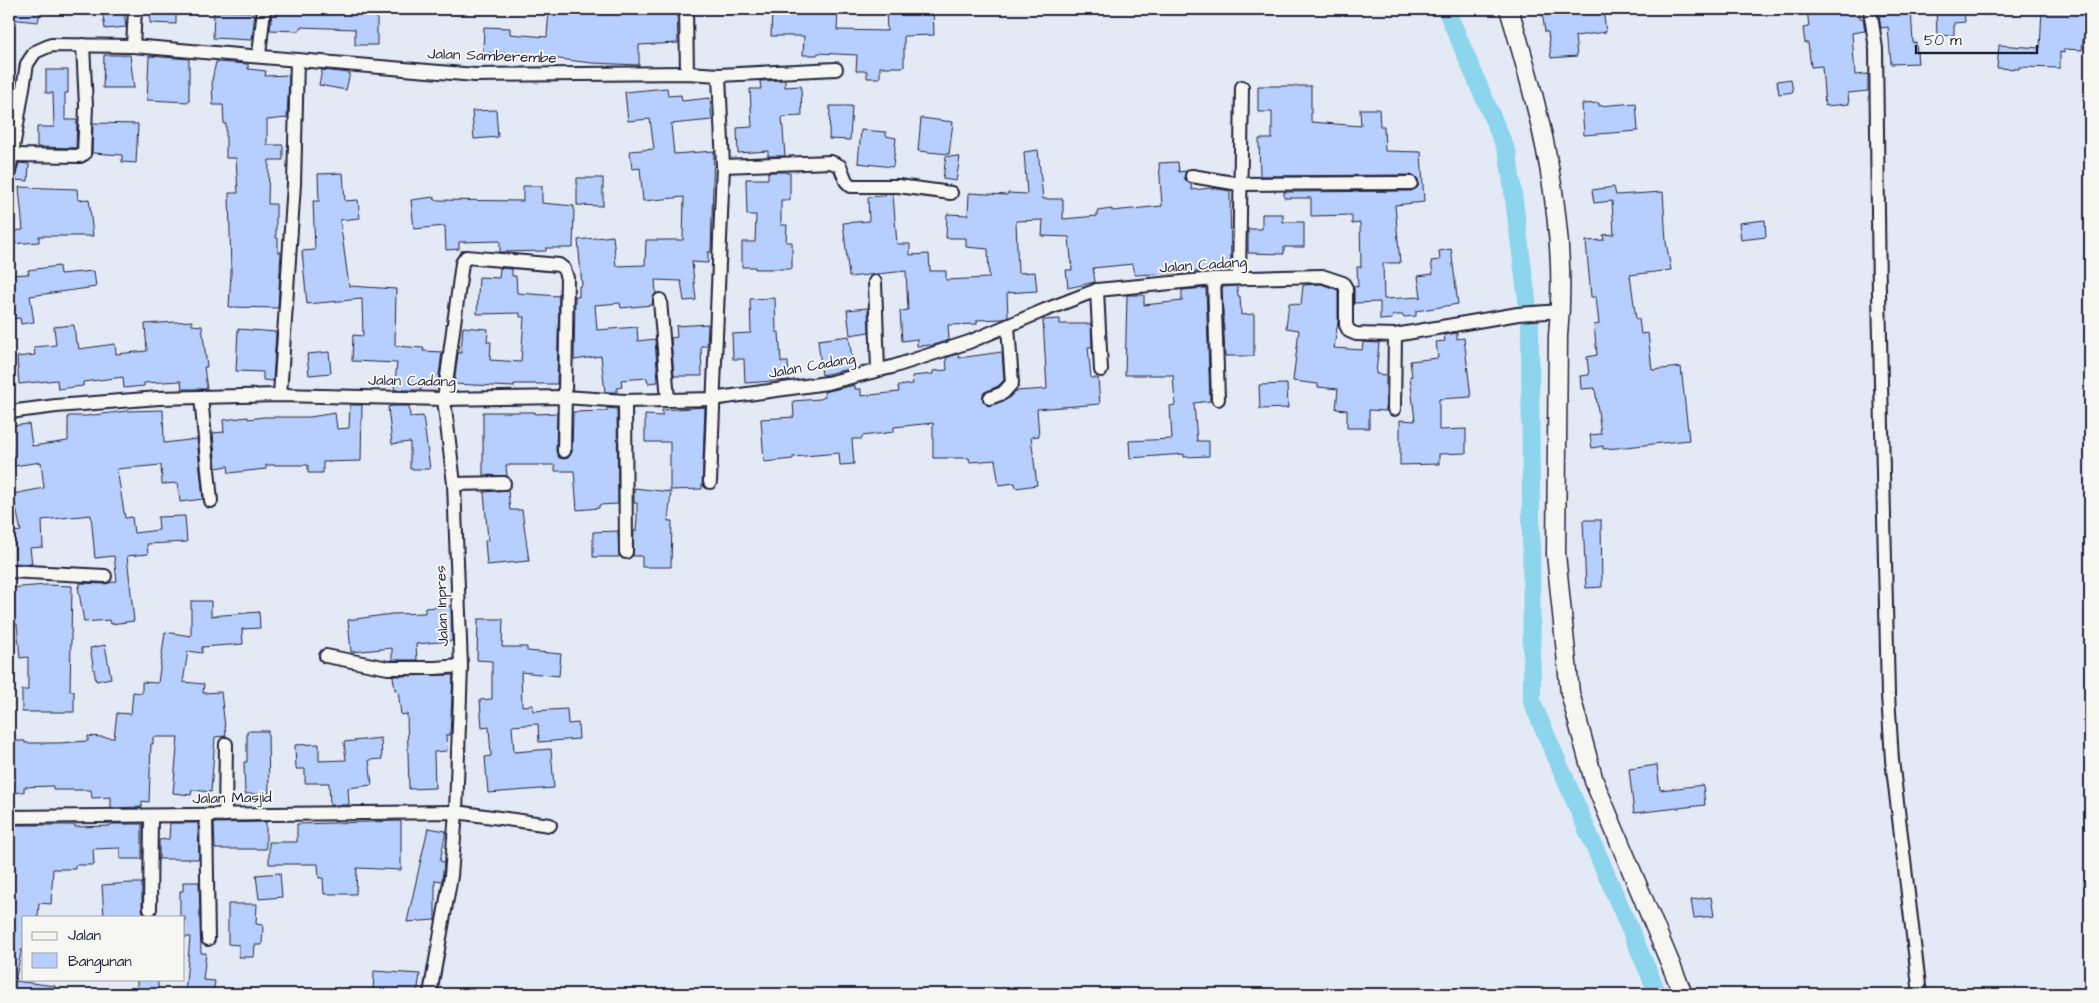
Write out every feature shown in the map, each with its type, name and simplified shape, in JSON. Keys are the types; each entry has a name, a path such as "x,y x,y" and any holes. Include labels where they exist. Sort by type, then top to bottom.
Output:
{"street":[{"path":"133,46 135,9"},
{"path":"259,55 264,9"},
{"path":"686,9 686,73"},
{"path":"1509,9 1525,61 1548,156 1557,217 1553,311 1558,336 1556,554 1570,693 1594,781 1683,994"},
{"path":"1870,9 1876,49 1879,303 1888,695 1892,760 1920,994"},
{"name":"Jalan Samberembe","path":"9,172 12,138 30,58 35,52 51,45 133,46 259,55 475,75 686,73 719,76 836,69"},
{"path":"12,155 80,156 84,154 86,106 83,45"},
{"path":"280,395 294,184 297,60"},
{"path":"710,482 723,166 719,76"},
{"path":"1239,278 1242,87"},
{"path":"723,166 831,162 840,166 846,181 851,186 898,186 951,193"},
{"path":"1192,176 1240,184 1410,183"},
{"name":"Jalan Inpres","path":"430,994 451,876 456,812 461,666 454,484 444,398 464,259 470,257 559,265 564,269 567,278 564,396"},
{"name":"Jalan Cadang","path":"9,412 65,405 201,397 280,395 444,398 564,396 625,401 712,399 827,383 878,370 969,342 1097,290 1214,279 1322,276 1343,283 1346,288 1346,325 1350,331 1356,334 1395,335 1518,314 1553,311"},
{"path":"1214,279 1218,399"},
{"path":"875,282 878,370"},
{"path":"1097,290 1101,370"},
{"path":"660,300 668,400"},
{"path":"990,398 1003,393 1012,383 1008,326"},
{"path":"1394,410 1395,335"},
{"path":"564,396 564,451"},
{"path":"201,397 211,501"},
{"path":"625,401 626,552"},
{"path":"454,484 504,483"},
{"path":"9,570 105,576"},
{"path":"326,656 388,668 461,666"},
{"path":"225,815 226,744"},
{"name":"Jalan Masjid","path":"9,817 456,812 550,825"},
{"path":"206,815 208,939"},
{"path":"150,909 151,816"}],"building":[{"path":"9,9 41,9 38,22 9,19"},
{"path":"102,9 124,9 126,27 105,29"},
{"path":"151,9 176,9 176,24 150,23"},
{"path":"279,9 377,9 377,45 355,45 355,29 300,27 300,31 270,30 272,13 279,14"},
{"path":"549,9 677,9 678,43 639,45 639,65 592,63 543,57 543,59 524,58 525,53 483,53 484,27 510,28 510,34 547,37"},
{"path":"772,9 838,11 837,30 887,31 886,9 933,9 934,35 904,36 904,67 880,67 880,78 867,78 867,71 856,71 857,55 818,53 817,55 803,55 804,36 771,36"},
{"path":"1562,9 1603,9 1606,32 1575,36 1577,56 1551,58 1548,32 1545,32 1542,12"},
{"path":"1807,9 1859,9 1860,18 1863,18 1865,31 1852,33 1855,75 1868,74 1868,91 1848,93 1849,104 1825,106 1822,66 1811,67 1808,43 1805,43 1803,28 1809,27"},
{"path":"1893,9 1911,9 1913,43 1916,42 1918,63 1891,64 1888,27 1881,28 1879,16 1894,14"},
{"path":"1936,9 1964,9 1965,22 1954,23 1954,35 1937,36"},
{"path":"2042,9 2086,9 2086,15 2090,15 2090,38 2083,38 2082,50 2064,49 2064,53 2060,52 2060,68 1997,68 1999,45 2040,48"},
{"path":"214,11 255,12 252,40 213,38"},
{"path":"104,55 130,55 134,88 103,88"},
{"path":"149,56 189,59 189,102 147,100"},
{"path":"216,62 248,64 248,69 266,71 265,76 289,75 287,118 267,120 267,145 283,145 283,160 269,160 268,204 276,204 276,238 278,238 278,252 281,252 278,308 229,307 231,272 229,193 238,193 236,158 226,158 226,124 224,124 223,105 213,105 212,80"},
{"path":"46,70 68,70 68,93 65,93 65,120 77,120 76,148 37,147 37,127 54,127 53,93 46,93"},
{"path":"322,70 350,73 346,90 319,85"},
{"path":"1791,79 1793,92 1779,94 1777,81"},
{"path":"785,80 785,87 801,86 802,116 782,117 785,156 768,156 768,151 738,153 737,128 752,127 750,89 761,89 760,81"},
{"path":"1258,86 1311,86 1311,122 1361,126 1360,109 1379,109 1380,126 1384,126 1385,151 1421,152 1424,202 1395,205 1400,263 1383,263 1384,299 1421,297 1418,276 1433,274 1431,261 1440,260 1439,251 1451,249 1458,304 1416,311 1416,316 1403,317 1403,315 1393,315 1392,319 1380,320 1380,302 1354,303 1354,286 1358,287 1357,267 1361,267 1360,223 1352,224 1352,215 1311,216 1311,198 1284,198 1284,192 1411,191 1418,187 1418,179 1411,175 1260,176 1259,139 1272,139 1272,112 1258,112"},
{"path":"667,88 668,96 681,95 682,101 710,98 712,120 671,124 674,154 714,151 711,252 708,252 708,263 692,262 696,300 684,301 681,281 655,280 656,293 653,297 652,305 621,308 620,303 595,305 597,330 637,327 638,341 655,339 658,382 648,383 647,378 621,380 622,387 617,388 617,392 605,392 601,356 574,360 575,296 579,297 579,286 582,286 578,240 613,236 616,266 645,265 646,240 683,240 684,197 643,201 640,168 632,169 630,151 654,149 650,119 628,121 625,92"},
{"path":"1599,103 1599,106 1636,103 1638,131 1584,135 1582,104"},
{"path":"830,106 852,106 850,140 829,139"},
{"path":"496,110 498,137 474,139 472,111"},
{"path":"921,118 953,122 949,154 918,151"},
{"path":"93,123 138,124 136,163 122,162 122,155 92,153"},
{"path":"861,130 886,132 886,136 896,138 893,167 858,163"},
{"path":"1038,150 1043,199 1063,199 1063,219 1097,216 1097,211 1112,209 1112,211 1162,206 1159,163 1178,162 1179,172 1186,171 1184,178 1191,184 1192,190 1212,188 1230,191 1231,270 1135,275 1133,264 1093,268 1095,282 1068,288 1066,270 1072,270 1069,237 1042,236 1043,220 1016,221 1018,273 1035,272 1037,291 1007,293 1008,317 1003,319 977,320 977,324 948,325 949,340 933,345 917,346 917,339 902,341 900,311 908,310 906,271 849,277 843,223 869,221 868,197 893,195 897,244 910,244 910,255 929,254 930,271 946,271 946,280 989,278 988,249 966,247 966,238 946,238 947,214 968,215 969,193 1027,194 1024,152"},
{"path":"946,156 960,157 956,181 943,179"},
{"path":"19,163 29,164 28,181 14,180"},
{"path":"768,172 790,173 790,200 781,200 781,225 787,225 786,242 792,242 792,269 742,267 742,242 755,242 756,215 747,215 746,179 768,179"},
{"path":"343,173 345,201 358,200 360,218 340,220 349,286 396,289 395,346 424,348 423,351 442,352 438,383 435,383 435,388 421,387 421,390 394,390 397,363 352,361 353,335 363,336 362,299 307,304 302,251 315,250 313,201 319,201 318,174"},
{"path":"577,178 603,178 603,206 577,205"},
{"path":"523,186 542,186 542,203 574,206 573,248 546,248 546,251 500,252 500,241 459,242 459,249 446,250 445,226 414,229 411,200 434,197 435,200 523,201"},
{"path":"19,187 77,189 78,200 89,199 93,236 39,236 39,242 10,244 9,231 23,230"},
{"path":"1614,187 1616,195 1663,192 1666,242 1671,270 1630,275 1636,319 1639,319 1641,334 1648,333 1652,370 1681,367 1689,440 1617,448 1603,449 1603,446 1592,448 1590,435 1601,434 1595,388 1581,389 1580,376 1589,375 1587,357 1597,355 1594,325 1599,324 1596,297 1591,297 1586,241 1604,240 1603,235 1614,234 1612,201 1594,203 1592,190"},
{"path":"1262,214 1283,214 1283,222 1304,222 1304,247 1284,247 1284,254 1248,253 1248,229 1262,229"},
{"path":"1765,220 1766,237 1741,240 1739,223"},
{"path":"59,266 60,274 94,271 96,287 30,296 34,322 21,324 20,318 9,319 9,275 29,274 28,270"},
{"path":"500,268 512,269 512,276 516,276 517,293 559,296 557,384 514,384 514,387 454,384 458,353 461,353 463,327 488,329 487,342 491,342 490,360 521,362 524,317 520,317 520,313 477,314 479,277 499,278"},
{"path":"1321,284 1338,290 1338,322 1334,348 1362,350 1363,342 1379,343 1376,374 1386,375 1386,411 1369,410 1369,428 1347,428 1347,410 1336,409 1338,389 1318,387 1318,384 1293,381 1299,330 1286,328 1289,303 1301,305 1303,285"},
{"path":"1237,286 1238,296 1240,296 1241,315 1254,314 1254,356 1225,356 1222,287"},
{"path":"1206,288 1210,401 1194,403 1197,441 1209,441 1209,456 1184,457 1184,454 1130,458 1129,441 1172,439 1170,406 1175,405 1173,375 1125,375 1127,295 1144,295 1144,305 1182,301 1182,290"},
{"path":"775,298 776,332 779,332 781,362 788,362 789,380 745,383 744,359 733,359 732,334 751,333 750,299"},
{"path":"868,308 869,332 850,335 847,310"},
{"path":"1060,319 1060,324 1091,324 1092,347 1088,347 1091,378 1098,378 1100,404 1037,409 1039,436 1031,437 1037,485 1016,488 1015,483 999,485 995,460 970,462 969,458 933,458 933,423 894,427 894,432 862,436 862,439 852,439 854,464 840,465 839,453 793,457 793,459 764,462 761,419 794,417 793,401 820,399 825,397 824,392 855,385 855,389 861,389 861,396 899,392 898,386 913,384 912,376 933,374 933,371 947,370 946,358 958,354 959,358 1002,352 1004,380 998,386 983,393 983,401 988,406 1006,400 1016,391 1047,389 1043,320"},
{"path":"192,321 192,325 202,326 207,367 204,367 207,389 182,389 181,381 144,383 144,386 124,388 123,377 83,382 83,386 58,389 57,380 19,384 17,357 35,355 34,347 56,345 54,327 74,325 76,343 78,343 79,349 115,344 116,354 147,351 145,324"},
{"path":"708,324 707,346 701,346 702,376 674,376 671,338 677,337 676,326"},
{"path":"238,329 276,332 273,381 263,380 263,372 236,371"},
{"path":"1457,333 1457,339 1464,338 1471,397 1439,399 1439,430 1466,429 1466,453 1439,454 1439,464 1400,465 1400,420 1415,421 1410,361 1438,358 1436,342 1445,341 1444,335"},
{"path":"849,336 853,368 822,375 818,340"},
{"path":"329,352 331,373 309,375 307,354"},
{"path":"1287,384 1288,408 1260,409 1259,385"},
{"path":"350,405 362,405 361,461 323,462 323,473 308,473 308,465 266,465 266,469 229,473 228,466 216,468 213,433 224,432 223,420 248,417 248,419 310,417 335,413 337,429 349,428"},
{"path":"409,406 410,417 423,416 430,469 410,469 410,442 392,444 388,407"},
{"path":"705,407 702,489 670,490 670,442 645,442 645,415 662,416 662,410"},
{"path":"607,408 617,409 618,504 599,505 599,508 577,510 574,471 555,471 555,465 506,465 507,476 483,475 483,412 557,413 556,451 559,458 564,459 568,458 572,452 573,412 607,411"},
{"path":"163,410 164,443 197,439 203,499 180,502 178,483 162,484 161,465 117,469 125,518 132,517 134,533 159,530 158,517 185,516 187,542 147,544 148,554 127,556 134,621 111,624 110,620 84,622 78,586 80,587 80,583 105,584 117,581 114,556 95,558 91,515 42,520 43,547 30,548 32,564 15,563 14,532 21,531 13,494 44,488 41,462 14,466 9,426 29,424 32,446 68,441 68,416"},
{"path":"634,488 671,492 668,521 672,521 671,567 642,567 642,556 633,556 634,531 636,531 637,518"},
{"path":"508,490 510,510 522,510 529,561 487,565 485,541 488,540 484,492"},
{"path":"1583,520 1601,520 1602,587 1586,588"},
{"path":"618,531 619,557 593,557 593,532"},
{"path":"46,585 72,586 70,691 74,691 74,712 22,712 22,690 28,690 28,657 20,658 17,624 9,624 9,588"},
{"path":"191,601 211,601 211,616 259,612 260,628 242,629 243,644 202,647 202,653 188,651 183,682 204,684 203,693 221,692 226,736 215,737 211,792 192,790 191,795 173,793 178,737 153,737 153,744 151,744 149,802 142,801 142,807 111,808 111,797 92,798 91,790 53,790 53,786 24,787 24,792 9,793 9,741 59,743 88,741 88,736 114,738 117,713 131,714 133,692 142,693 142,682 158,683 165,632 191,636"},
{"path":"451,606 452,641 416,644 417,660 392,660 392,648 351,652 348,620 392,614 425,613 425,608"},
{"path":"478,619 503,619 502,647 527,647 527,651 561,654 559,676 521,672 522,706 533,705 533,711 567,709 568,724 578,723 579,739 539,742 538,724 512,726 514,752 551,749 554,788 488,793 485,757 491,756 489,727 482,728 480,700 492,699 492,661 477,660"},
{"path":"105,645 111,678 96,681 90,648"},
{"path":"453,675 450,735 446,735 447,751 434,752 435,788 409,789 407,714 401,715 398,690 395,690 393,676"},
{"path":"247,731 268,731 269,794 245,794 244,762 247,762"},
{"path":"381,738 382,759 369,760 372,785 348,788 349,805 330,805 329,783 305,783 305,769 296,769 295,745 319,744 319,761 346,760 344,742"},
{"path":"1657,765 1660,790 1703,785 1705,805 1634,813 1629,769"},
{"path":"401,821 401,870 357,868 356,894 324,894 323,878 319,878 318,864 269,864 269,842 297,842 297,824"},
{"path":"266,822 266,849 215,849 214,823"},
{"path":"170,823 198,823 199,859 159,859 159,840 169,839"},
{"path":"110,824 142,824 142,859 120,859 120,848 93,849 94,865 75,865 75,869 53,869 51,904 39,903 38,916 22,916 22,949 15,981 55,986 54,994 9,994 9,860 12,860 12,825 110,826"},
{"path":"428,828 446,831 440,861 444,862 442,881 435,880 435,920 407,922"},
{"path":"280,873 282,897 259,899 256,875"},
{"path":"183,882 199,882 201,953 206,953 203,980 215,981 213,994 185,994 190,937 185,937 185,916 180,916 180,891 183,891"},
{"path":"142,883 142,909 145,916 104,916 102,885"},
{"path":"1711,897 1714,916 1694,918 1691,900"},
{"path":"228,904 257,904 256,924 263,925 262,945 255,945 254,957 239,957 239,945 228,944"},
{"path":"374,971 420,974 417,994 373,994"},
{"path":"137,980 158,980 158,994 137,994"}],"waterway":[{"path":"1446,9 1508,154 1530,323 1532,702 1658,994"}]}
